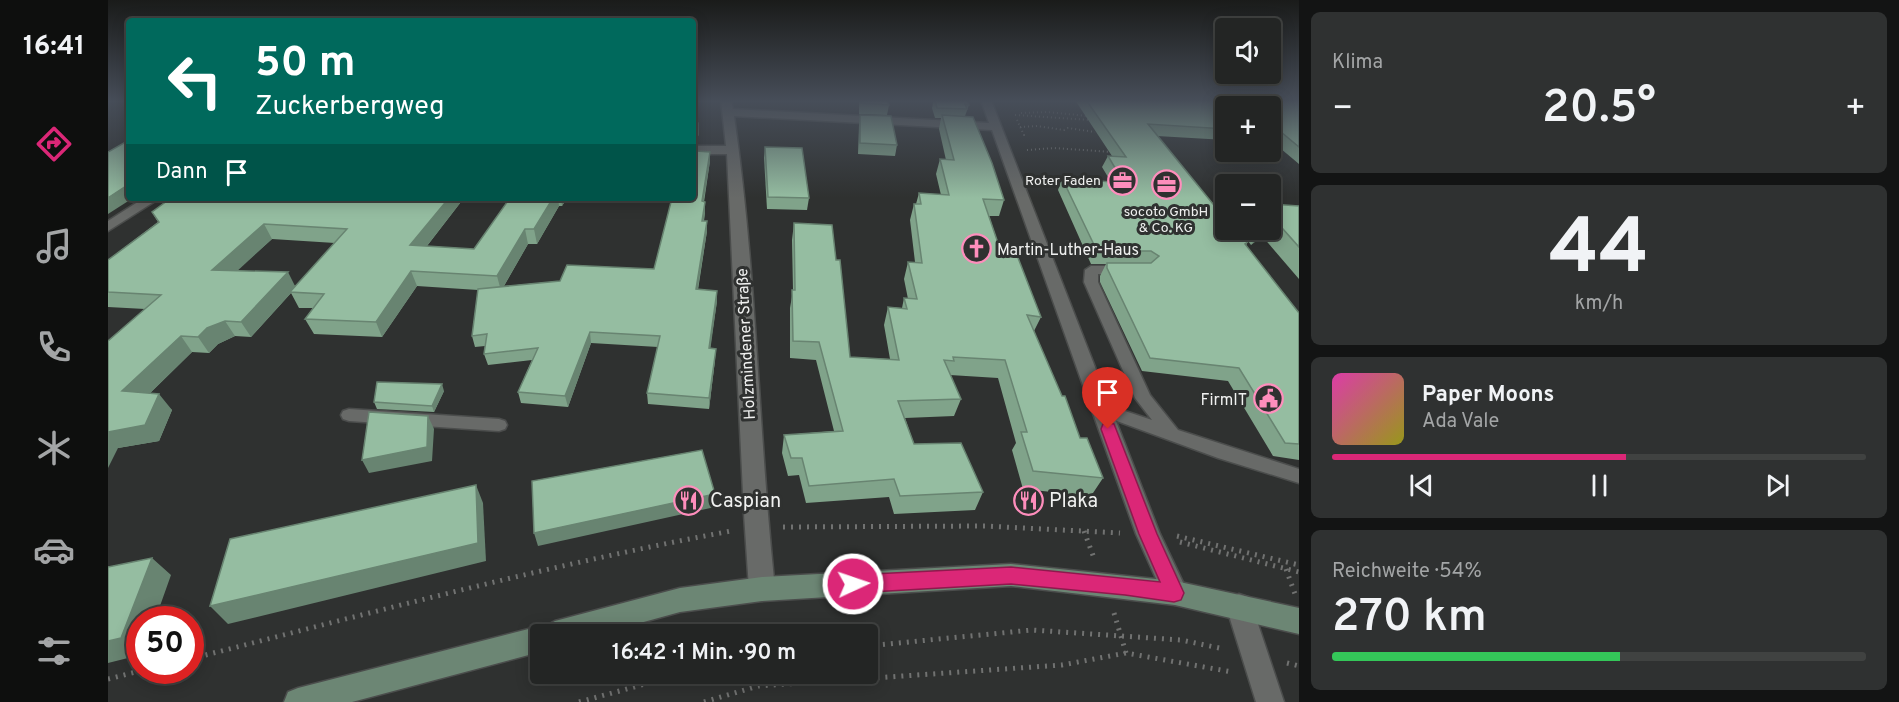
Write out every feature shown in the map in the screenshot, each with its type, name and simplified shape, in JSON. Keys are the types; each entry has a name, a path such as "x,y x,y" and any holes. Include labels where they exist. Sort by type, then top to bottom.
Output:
{"main road":[{"path":"592,624 680,600 762,590 1011,575 1125,586 1239,606 1297,609"},
{"path":"314,700 530,642"}],"street":[{"name":"Holzmindener Straße","path":"730,133 736,172 756,526 762,590"},
{"path":"997,133 1147,531 1174,593"},
{"path":"696,150 732,150"},
{"path":"108,227 148,201"},
{"path":"1239,606 1263,678"}],"lane":[{"path":"1134,270 1090,270 1091,282 1143,398 1172,434"},
{"path":"1101,408 1224,453 1299,476"},
{"path":"348,415 499,425"}],"path":[{"path":"1026,150 1054,148 1119,153"},
{"path":"204,655 508,577 618,552 756,526 986,526 1147,531 1299,565"},
{"path":"1147,531 1299,572"},
{"path":"1286,569 1297,609"},
{"path":"878,645 1032,630 1181,640 1263,678"},
{"path":"704,702 758,686 1062,665 1126,653 1263,678 1299,666"},
{"path":"108,680 126,675"},
{"path":"579,702 645,684"}],"building":[{"path":"860,133 894,133 897,145 860,143"},
{"path":"947,133 980,133 1004,200 983,199 1000,249 1015,250 1041,317 1027,315 1062,396 1065,396 1080,438 1087,438 1103,478 1033,471 1021,432 1027,432 1005,360 953,357 954,361 944,360 961,399 898,401 914,444 961,443 983,492 900,496 894,479 809,486 802,458 791,458 784,435 843,431 819,342 793,341 794,223 832,225 836,260 840,260 850,357 899,360 888,307 907,309 904,298 917,299 908,262 922,263 914,204 921,204 919,193 949,195 940,159 954,160"},
{"path":"1109,133 1155,133 1215,204 1215,240 1248,240 1245,244 1299,313 1299,444 1285,443 1239,368 1150,358 1107,268 1107,263 1151,263 1159,256 1151,251 1097,251 1062,178 1124,183 1108,156 1126,157"},
{"path":"1282,133 1299,133 1299,147"},
{"path":"126,142 126,186 108,198 108,152"},
{"path":"696,147 697,151 710,152 702,201 705,202 702,221 707,221 696,289 717,291 709,348 716,349 709,398 647,393 660,336 590,332 565,396 518,392 538,348 484,354 487,334 472,336 478,289 560,281 567,265 654,269 671,201 696,201"},
{"path":"765,147 802,148 809,198 768,197"},
{"path":"167,201 447,201 410,245 474,249 508,201 551,201 534,229 525,229 497,276 411,271 376,322 305,319 324,294 290,292 347,229 264,224 212,270 288,272 241,322 225,321 207,328 198,337 181,336 122,391 159,394 145,425 108,432 108,341 161,295 108,292 108,260 159,222 152,212"},
{"path":"1281,205 1299,206 1299,247 1281,227"},
{"path":"377,382 442,384 432,406 374,402"},
{"path":"369,412 428,416 427,447 362,460"},
{"path":"702,450 715,494 534,533 532,481"},
{"path":"476,485 478,543 210,606 230,539"},
{"path":"152,558 133,606 126,606 126,625 121,638 108,641 108,567"}],"place":[{"name":"Roter Faden","path":"1122,180"},
{"name":"socoto GmbH & Co. KG","path":"1166,184"},
{"name":"Martin-Luther-Haus","path":"976,249"},
{"name":"FirmIT","path":"1268,399"},
{"name":"Caspian","path":"689,500"},
{"name":"Plaka","path":"1028,500"}],"route":[{"path":"853,584 1011,575 1174,593 1148,534 1108,429"}]}
